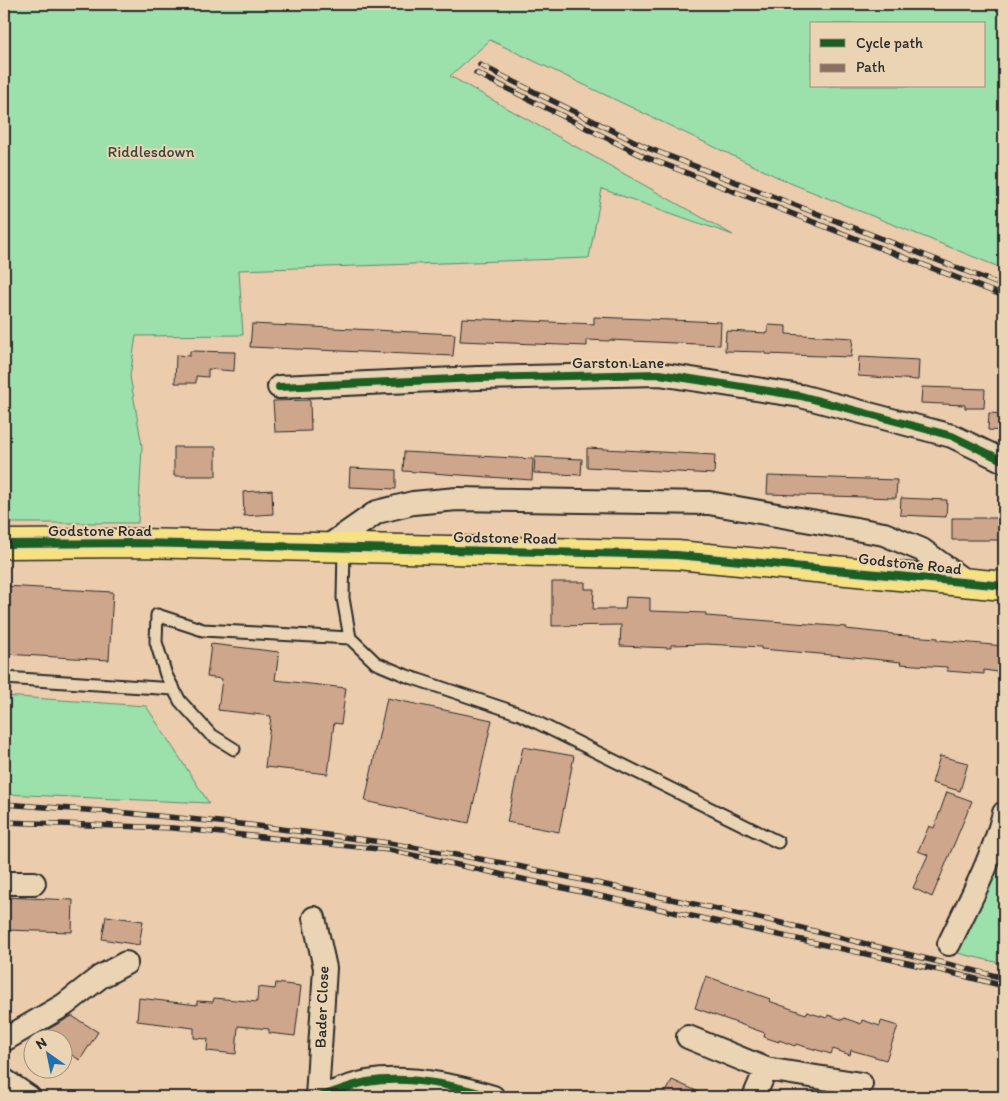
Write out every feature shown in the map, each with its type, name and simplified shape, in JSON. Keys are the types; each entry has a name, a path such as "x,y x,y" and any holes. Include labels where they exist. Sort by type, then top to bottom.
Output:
{"highway":[{"name":"Godstone Road","path":"4,544 137,542 694,556 1004,586"}],"street":[{"name":"Garston Lane","path":"279,387 478,378 659,374 800,396 952,436 1004,461"},
{"name":"Godstone Road","path":"336,547 377,512 413,503 457,499 709,503 884,534 922,550 966,582"},
{"path":"949,944 983,871 1002,824 1004,813"},
{"path":"4,883 34,883"},
{"name":"Bader Close","path":"314,918 325,968 318,1097"},
{"path":"4,1040 64,1005 100,977 126,963"},
{"path":"688,1037 766,1069 861,1084"},
{"path":"754,1097 766,1069"},
{"path":"4,1080 29,1097"},
{"path":"318,1097 366,1082 394,1080 443,1084 493,1097"}],"lane":[{"path":"336,547 342,570 343,598 350,638 376,663 407,676 520,714 778,842"},
{"path":"234,749 210,734 180,701 166,675 156,642 157,615 203,630 350,638"},
{"path":"4,678 174,689"}],"green space":[{"name":"Riddlesdown","path":"4,4 1004,4 1004,269 790,183 490,40 450,76 733,235 602,189 589,258 239,270 243,335 136,336 130,376 142,446 138,523 4,523"},
{"path":"4,696 146,706 209,803 4,794"},
{"path":"1004,843 1004,964 953,952"}],"building":[{"path":"594,317 721,322 720,345 609,340 587,340 587,346 460,341 462,318 594,324"},
{"path":"252,324 455,334 453,356 250,347"},
{"path":"768,325 786,326 786,334 853,338 851,357 725,351 726,331 768,333"},
{"path":"190,351 235,352 234,371 208,369 208,377 196,376 196,383 175,383 176,355 190,356"},
{"path":"859,357 919,360 918,380 858,376"},
{"path":"922,387 985,389 984,408 965,408 965,405 921,403"},
{"path":"310,400 311,431 275,432 273,401"},
{"path":"989,413 1004,414 1004,431 988,430"},
{"path":"174,447 216,447 216,476 174,476"},
{"path":"587,448 715,455 714,474 587,467"},
{"path":"404,452 533,459 532,480 403,471"},
{"path":"535,457 582,459 581,475 534,473"},
{"path":"350,468 396,470 396,489 349,487"},
{"path":"768,476 897,480 896,498 767,494"},
{"path":"272,490 273,514 244,516 243,492"},
{"path":"901,498 947,500 946,517 900,515"},
{"path":"952,518 1002,518 1002,540 952,540"},
{"path":"552,582 585,582 585,589 594,589 593,609 625,609 626,597 650,598 650,611 706,613 706,616 847,627 846,629 893,635 1004,646 1004,673 984,670 984,674 947,671 947,667 900,664 901,662 761,649 761,647 706,644 671,645 671,648 620,646 621,625 552,626"},
{"path":"4,586 113,592 109,660 4,654"},
{"path":"211,644 279,652 275,680 346,688 341,724 334,723 328,774 265,767 271,716 218,710 222,679 207,677"},
{"path":"387,698 492,720 469,823 365,801"},
{"path":"523,747 574,756 559,832 507,822"},
{"path":"940,756 968,763 960,791 932,783"},
{"path":"947,792 972,801 932,897 913,888 928,855 918,851 929,826 934,828"},
{"path":"4,897 73,900 72,932 4,930"},
{"path":"106,916 143,921 139,945 102,939"},
{"path":"706,976 806,1014 807,1012 827,1018 828,1015 861,1024 862,1020 880,1026 881,1021 898,1026 886,1060 851,1050 850,1055 833,1049 831,1054 796,1044 795,1046 779,1040 779,1042 764,1037 765,1033 695,1008"},
{"path":"276,983 301,986 295,1036 269,1033 269,1029 238,1026 236,1054 207,1051 208,1039 194,1038 194,1028 137,1021 139,998 197,1005 197,1001 213,1002 214,998 257,1002 258,987 275,989"},
{"path":"72,1016 98,1032 80,1060 72,1055 72,1028 51,1028"},
{"path":"672,1080 710,1097 664,1097"}],"railway":[{"path":"480,65 648,148 1004,286"},
{"path":"476,73 643,156 1004,296"},
{"path":"4,804 250,825 389,843 508,864 773,921 1004,978"},
{"path":"4,822 173,828 389,850 944,971 1004,986"}],"cycle path":[{"path":"279,387 478,378 659,374 801,396 952,436 1004,461"},
{"path":"4,544 137,543 677,555 1004,586"},
{"path":"319,1097 361,1083 383,1080 431,1082 493,1097"}]}
